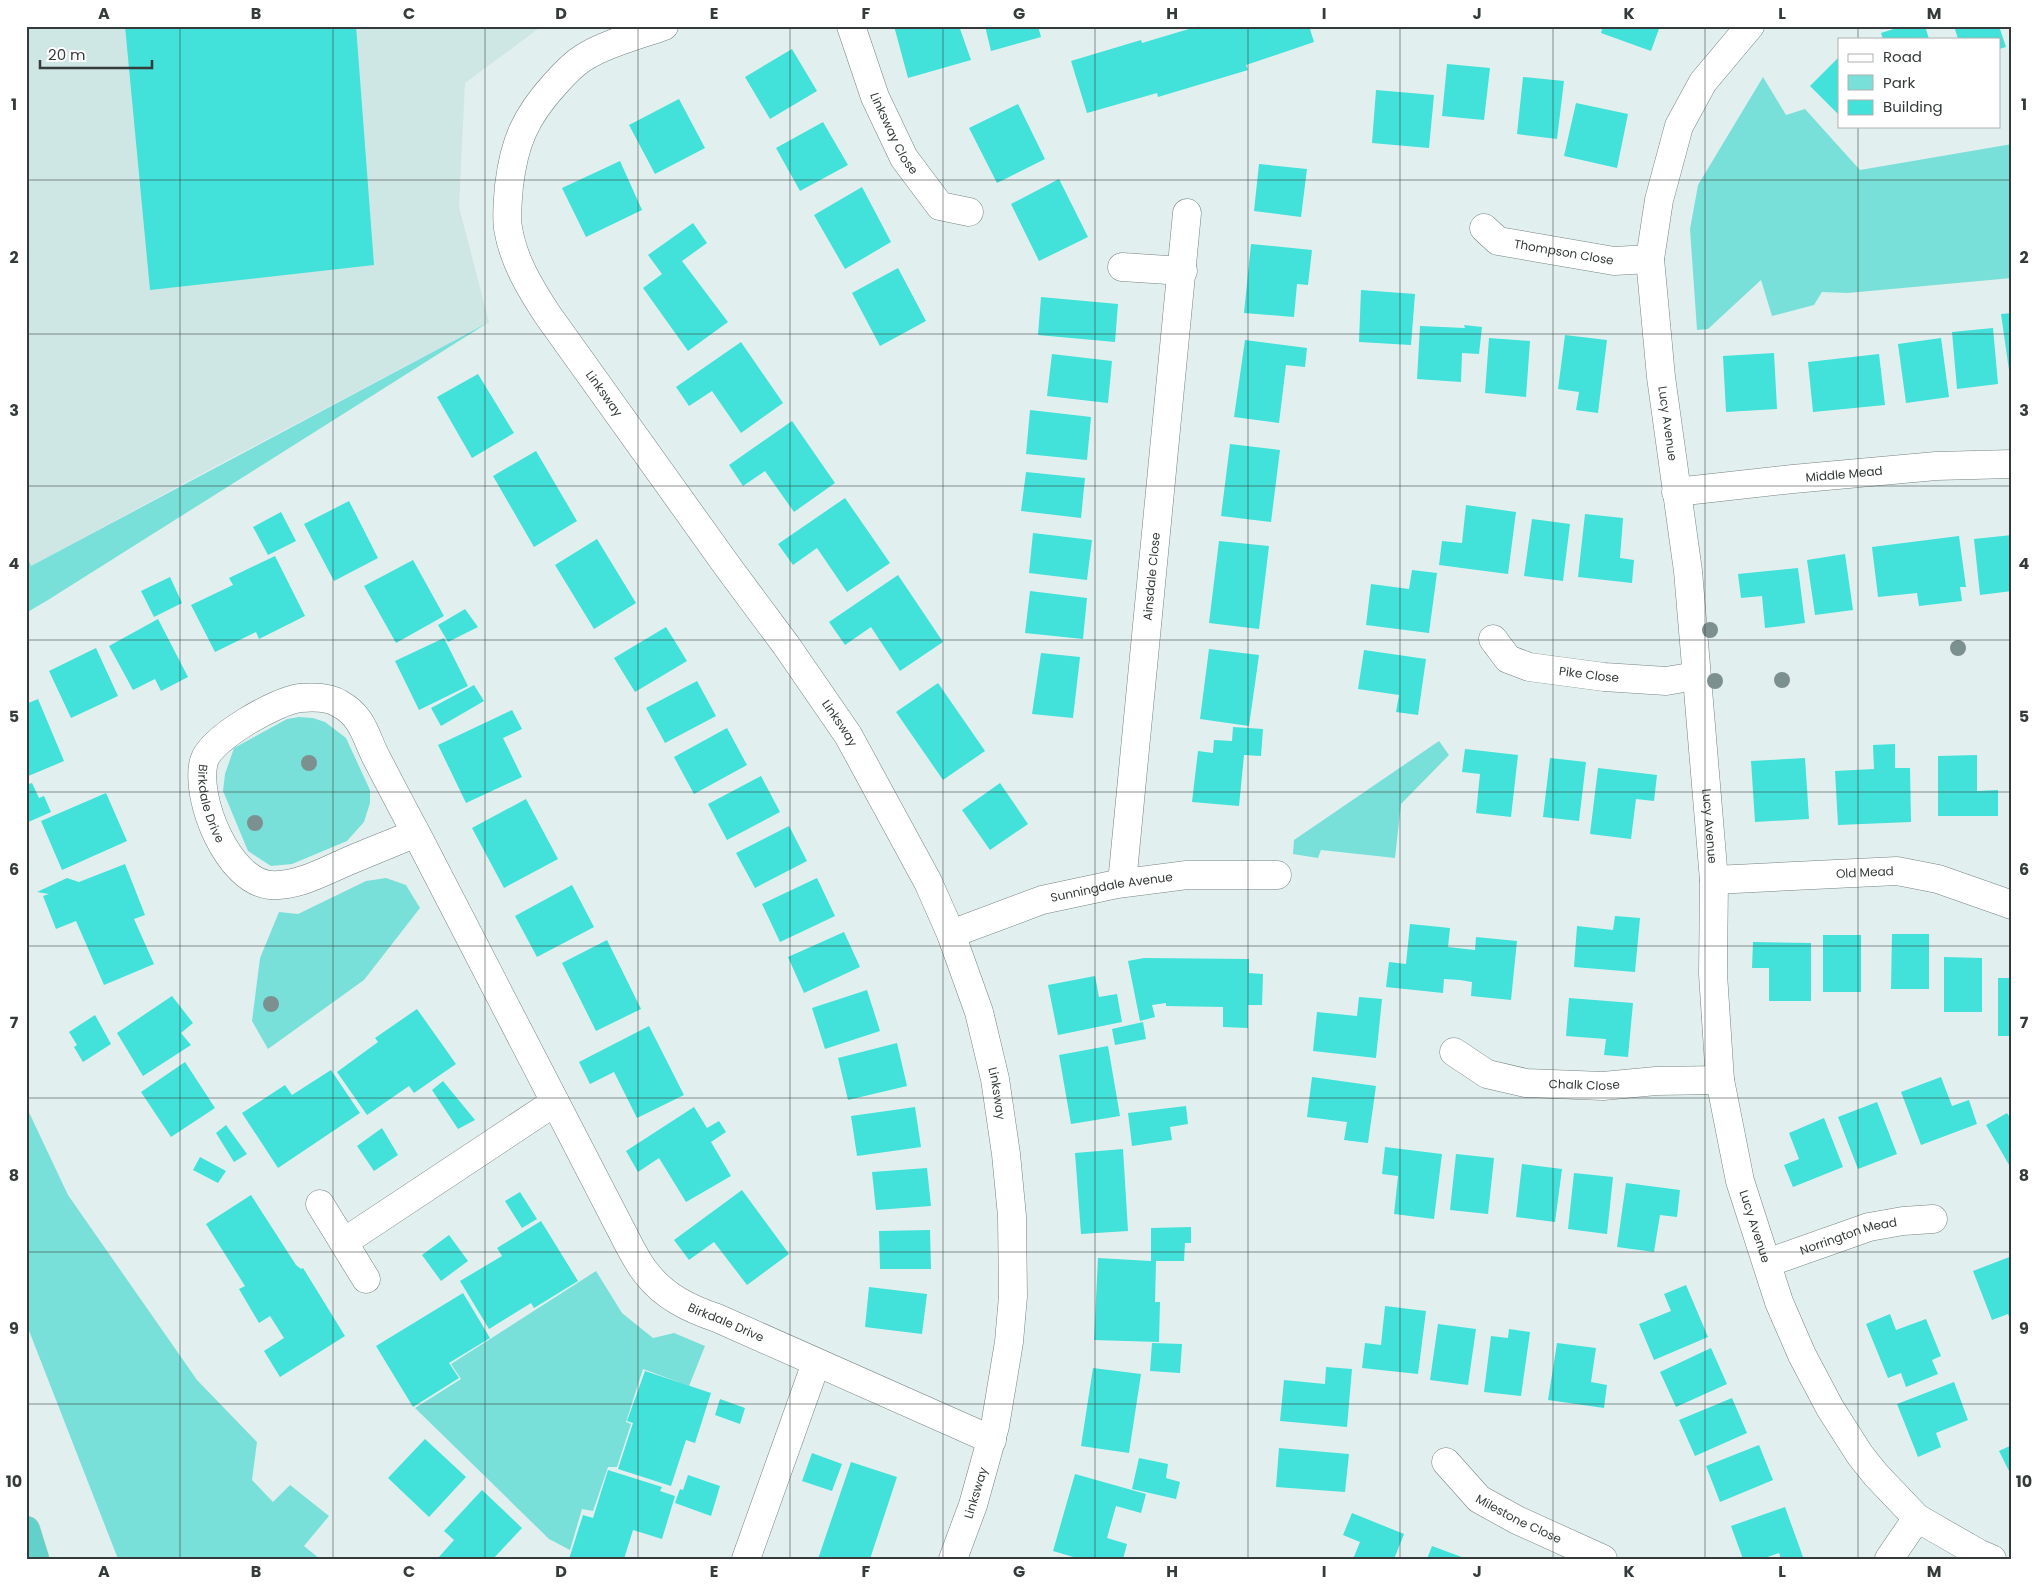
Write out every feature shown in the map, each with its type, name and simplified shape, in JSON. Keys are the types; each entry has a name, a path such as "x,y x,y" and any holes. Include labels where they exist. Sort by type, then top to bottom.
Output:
{"highway":[{"path":"26,1530 35,1559"}],"street":[{"name":"Linksway","path":"664,26 603,48 583,58 536,105 524,125 511,168 508,227 514,253 526,282 558,330 786,645 848,735 928,882 951,934 979,1012 991,1058 1005,1147 1012,1216 1013,1296 1003,1390 992,1440 953,1559"},
{"name":"Linksway Close","path":"851,26 875,97 904,158 940,206 969,212"},
{"name":"Lucy Avenue","path":"1750,26 1703,82 1679,126 1659,200 1650,259 1661,377 1688,571 1714,880 1713,974 1720,1080 1740,1180 1779,1302 1802,1355 1841,1428 1876,1475 1917,1518 1992,1559"},
{"name":"Ainsdale Close","path":"1122,883 1188,213"},
{"name":"Thompson Close","path":"1484,228 1498,241 1614,260 1650,259"},
{"path":"1122,267 1183,271"},
{"name":"Middle Mead","path":"1676,492 1936,466 1965,467 2012,464"},
{"name":"Pike Close","path":"1493,640 1508,659 1529,667 1604,677 1666,681 1696,676"},
{"name":"Birkdale Drive","path":"416,833 300,881 269,885 252,878 232,859 208,816 202,788 204,760 224,736 271,707 300,698 328,699 340,703 348,709 366,730 376,756 416,833 630,1247 647,1274 670,1296 694,1310 717,1318 992,1440"},
{"name":"Old Mead","path":"1714,880 1897,871 1938,879 2012,905"},
{"name":"Sunningdale Avenue","path":"951,934 1042,900 1122,883 1186,875 1277,875"},
{"name":"Chalk Close","path":"1454,1052 1487,1074 1526,1082 1603,1086 1656,1081 1720,1080"},
{"path":"344,1242 555,1102"},
{"path":"320,1204 366,1279"},
{"name":"Norrington Mead","path":"1767,1263 1869,1226 1934,1219"},
{"path":"746,1559 816,1363"},
{"name":"Milestone Close","path":"1446,1462 1478,1499 1517,1520 1603,1559"},
{"path":"1889,1559 1917,1518"}],"shaded area":[{"path":"26,26 542,26 465,83 459,207 489,322 31,566 26,553"}],"green space":[{"path":"1763,77 1786,115 1805,109 1860,170 2012,144 2012,278 1848,293 1822,292 1814,305 1772,316 1761,280 1708,329 1697,330 1690,229 1698,185"},
{"path":"489,322 26,613 26,553 31,566"},
{"path":"299,717 313,718 325,722 346,738 370,790 370,803 364,822 347,841 292,864 271,866 248,851 223,791 225,774 234,748 287,719"},
{"path":"1439,741 1449,755 1401,804 1395,858 1321,850 1318,858 1293,854 1294,840"},
{"path":"386,878 406,885 420,908 364,980 268,1049 252,1021 260,958 279,912 298,914 366,881"},
{"path":"26,1106 68,1195 197,1380 257,1442 252,1480 273,1502 290,1485 329,1516 304,1546 320,1559 118,1559 26,1323"},
{"path":"596,1271 622,1313 653,1338 674,1333 705,1346 689,1386 643,1369 626,1422 631,1424 617,1467 608,1467 593,1511 582,1509 570,1550 549,1539 415,1408 461,1379 451,1364"}],"building":[{"path":"125,26 356,26 374,265 150,290"},
{"path":"894,26 959,26 971,60 908,78"},
{"path":"985,26 1038,26 1041,37 991,51"},
{"path":"1199,26 1309,26 1314,42 1246,65 1248,70 1158,97 1157,93 1087,113 1071,61 1141,40 1142,43"},
{"path":"1603,26 1660,26 1651,51 1601,33"},
{"path":"1903,26 1925,26 1929,38 1883,38 1881,33"},
{"path":"1954,26 1999,26 2006,47 2000,49 2000,38 1958,38"},
{"path":"792,49 817,91 770,119 745,77"},
{"path":"1838,58 1838,114 1810,86"},
{"path":"1447,64 1490,68 1484,120 1442,116"},
{"path":"1523,77 1564,81 1557,139 1517,134"},
{"path":"1376,90 1434,95 1429,148 1372,143"},
{"path":"679,99 705,148 655,174 629,125"},
{"path":"1576,103 1628,114 1617,168 1564,156"},
{"path":"1018,104 1045,159 997,183 969,128"},
{"path":"823,122 848,165 800,191 776,148"},
{"path":"620,161 642,210 586,237 562,188"},
{"path":"1259,164 1307,169 1301,217 1254,211"},
{"path":"1059,179 1088,237 1039,261 1011,204"},
{"path":"862,187 891,242 845,269 814,215"},
{"path":"693,223 707,243 682,261 728,322 688,351 643,288 662,274 648,255"},
{"path":"1251,244 1312,250 1308,285 1297,284 1294,317 1244,313"},
{"path":"898,268 926,321 880,346 852,293"},
{"path":"1361,290 1415,294 1411,345 1359,342"},
{"path":"1041,297 1118,304 1115,342 1038,335"},
{"path":"2012,313 2012,377 2010,377 2001,314"},
{"path":"1464,325 1482,327 1479,354 1462,353 1461,382 1417,379 1420,326 1465,328"},
{"path":"1993,328 1998,384 1957,389 1952,332"},
{"path":"1565,335 1607,340 1598,413 1576,410 1579,392 1558,389"},
{"path":"1489,338 1530,341 1526,397 1485,393"},
{"path":"1941,338 1949,397 1906,403 1898,344"},
{"path":"1245,340 1307,348 1305,367 1286,365 1279,423 1234,417"},
{"path":"741,342 783,403 741,433 712,391 689,406 676,387"},
{"path":"1774,353 1777,409 1726,412 1723,356"},
{"path":"1052,354 1112,361 1108,403 1047,396"},
{"path":"1879,354 1885,405 1813,412 1808,362"},
{"path":"478,374 514,433 472,458 437,397"},
{"path":"1030,410 1091,417 1087,460 1026,454"},
{"path":"792,421 835,483 794,512 765,471 743,486 729,465"},
{"path":"1230,444 1280,450 1271,522 1221,516"},
{"path":"536,451 577,521 534,547 493,476"},
{"path":"1026,472 1085,478 1081,518 1021,511"},
{"path":"845,498 890,563 847,592 817,548 793,565 778,544"},
{"path":"349,501 378,558 334,581 304,524"},
{"path":"1466,505 1516,512 1508,574 1439,565 1442,541 1462,543"},
{"path":"281,512 296,541 268,555 253,527"},
{"path":"1585,514 1623,518 1620,558 1634,560 1632,583 1578,577"},
{"path":"1532,519 1570,524 1563,581 1524,576"},
{"path":"1033,533 1092,540 1087,580 1029,573"},
{"path":"2012,535 2012,591 1980,595 1974,539"},
{"path":"1959,536 1966,587 1960,587 1962,601 1919,606 1917,593 1878,597 1872,547"},
{"path":"597,539 636,603 594,629 555,565"},
{"path":"1219,541 1269,546 1259,629 1209,623"},
{"path":"1845,554 1853,610 1815,615 1807,560"},
{"path":"275,556 305,616 259,639 256,632 215,652 191,605 233,585 229,578"},
{"path":"413,560 444,616 396,643 364,586"},
{"path":"1798,568 1805,623 1765,628 1762,596 1741,598 1738,574"},
{"path":"1412,570 1437,573 1429,633 1366,625 1371,584 1409,589"},
{"path":"898,575 943,642 900,671 871,627 845,645 829,622"},
{"path":"170,577 182,603 154,617 141,591"},
{"path":"1030,591 1087,598 1083,639 1025,633"},
{"path":"465,609 478,627 448,642 438,625"},
{"path":"158,619 188,677 161,691 155,679 133,690 109,646"},
{"path":"666,627 687,661 635,692 614,658"},
{"path":"444,638 468,686 419,710 395,661"},
{"path":"96,648 118,696 71,718 49,671"},
{"path":"1209,649 1259,655 1249,726 1200,719"},
{"path":"1364,650 1426,659 1418,715 1396,712 1399,695 1358,689"},
{"path":"1041,653 1080,657 1073,718 1032,714"},
{"path":"697,681 716,716 665,743 646,708"},
{"path":"938,683 985,751 943,780 896,712"},
{"path":"474,685 484,701 441,726 431,708"},
{"path":"38,699 64,761 26,777 26,704"},
{"path":"512,710 522,729 503,738 522,777 466,803 438,745"},
{"path":"1233,727 1263,729 1261,756 1244,755 1239,806 1192,802 1198,751 1213,753 1214,740 1232,741"},
{"path":"727,728 747,765 694,794 674,757"},
{"path":"1895,744 1895,768 1910,768 1911,822 1838,825 1835,771 1874,769 1873,745"},
{"path":"1465,749 1518,755 1511,817 1476,813 1480,774 1462,772"},
{"path":"1977,755 1977,791 1998,790 1998,816 1938,816 1938,756"},
{"path":"1550,758 1586,762 1579,821 1543,817"},
{"path":"1805,758 1809,819 1755,822 1751,761"},
{"path":"1598,768 1657,775 1654,801 1636,799 1631,839 1590,834"},
{"path":"761,776 780,812 727,840 708,804"},
{"path":"32,783 39,798 44,796 51,812 26,823 26,785"},
{"path":"1000,783 1028,824 990,850 962,810"},
{"path":"106,793 127,841 62,870 41,821"},
{"path":"526,799 558,859 504,888 472,828"},
{"path":"789,826 807,861 755,888 736,853"},
{"path":"125,864 145,915 134,919 154,964 104,985 76,921 56,929 43,896 49,894 37,892 67,878 79,882"},
{"path":"817,878 835,916 780,942 762,904"},
{"path":"572,885 594,927 537,957 515,916"},
{"path":"1615,916 1640,918 1635,972 1574,967 1577,926 1613,930"},
{"path":"1410,924 1450,928 1448,947 1475,950 1476,937 1517,941 1511,1000 1471,996 1472,982 1460,980 1444,979 1443,993 1386,987 1389,962 1406,964"},
{"path":"844,932 860,967 804,993 788,957"},
{"path":"1892,934 1929,934 1929,989 1891,989"},
{"path":"1823,935 1861,935 1861,992 1823,992"},
{"path":"607,940 641,1009 596,1031 562,963"},
{"path":"1753,942 1811,943 1811,1001 1769,1001 1769,968 1752,968"},
{"path":"1944,957 1982,958 1982,1012 1944,1012"},
{"path":"1144,958 1249,959 1249,973 1263,974 1262,1005 1248,1005 1248,1028 1223,1027 1223,1007 1166,1006 1166,1003 1152,1005 1155,1017 1140,1021 1128,961"},
{"path":"1095,976 1099,997 1117,994 1122,1022 1058,1035 1048,985"},
{"path":"1998,978 2012,978 2012,1036 1998,1036"},
{"path":"867,990 880,1031 825,1049 812,1008"},
{"path":"172,996 193,1023 181,1033 191,1045 143,1076 117,1033"},
{"path":"1359,997 1382,999 1376,1058 1313,1051 1317,1012 1357,1016"},
{"path":"1569,998 1633,1003 1628,1057 1604,1055 1606,1039 1566,1036"},
{"path":"417,1009 456,1064 414,1093 409,1086 367,1115 337,1072 378,1042 375,1038"},
{"path":"95,1015 111,1044 83,1062 74,1047 77,1045 69,1032"},
{"path":"1143,1022 1146,1039 1115,1045 1112,1029"},
{"path":"649,1026 684,1095 637,1118 614,1072 590,1084 579,1062"},
{"path":"897,1043 907,1086 848,1100 838,1058"},
{"path":"1108,1046 1120,1116 1071,1124 1059,1055"},
{"path":"185,1062 215,1108 171,1137 141,1092"},
{"path":"331,1070 360,1113 278,1168 242,1113 285,1085 292,1095"},
{"path":"1312,1077 1376,1086 1368,1143 1344,1140 1347,1122 1307,1117"},
{"path":"1941,1077 1952,1106 1969,1100 1977,1124 1921,1145 1901,1092"},
{"path":"443,1081 475,1120 458,1129 432,1090"},
{"path":"1877,1102 1897,1154 1858,1169 1838,1117"},
{"path":"1186,1106 1188,1124 1170,1127 1172,1140 1132,1146 1128,1113"},
{"path":"694,1107 707,1128 719,1121 726,1132 711,1142 731,1176 686,1202 659,1158 638,1172 626,1151"},
{"path":"915,1107 921,1147 857,1156 851,1116"},
{"path":"2007,1113 2012,1121 2012,1170 1986,1125"},
{"path":"1824,1118 1843,1167 1793,1187 1784,1165 1799,1159 1789,1133"},
{"path":"226,1125 247,1154 234,1162 216,1133"},
{"path":"382,1128 398,1155 374,1171 357,1146"},
{"path":"1385,1147 1442,1154 1434,1219 1394,1214 1398,1176 1382,1174"},
{"path":"1123,1149 1128,1231 1081,1234 1075,1153"},
{"path":"1456,1154 1494,1158 1488,1214 1450,1210"},
{"path":"200,1157 226,1171 218,1183 193,1170"},
{"path":"1522,1164 1562,1169 1555,1222 1516,1217"},
{"path":"927,1168 931,1206 876,1210 872,1172"},
{"path":"1574,1173 1613,1177 1607,1234 1568,1229"},
{"path":"1626,1183 1680,1190 1677,1217 1660,1215 1654,1252 1617,1247"},
{"path":"742,1190 789,1254 747,1285 714,1242 689,1260 674,1240"},
{"path":"520,1192 537,1219 522,1228 505,1201"},
{"path":"251,1195 296,1265 301,1269 303,1268 345,1336 280,1377 264,1351 284,1338 270,1316 259,1323 239,1289 245,1286 206,1224"},
{"path":"541,1221 578,1281 534,1308 531,1303 489,1329 460,1281 502,1256 497,1248"},
{"path":"1191,1227 1191,1243 1185,1243 1184,1261 1156,1261 1155,1302 1160,1302 1159,1342 1094,1340 1098,1258 1151,1261 1151,1228"},
{"path":"930,1230 931,1269 880,1269 879,1231"},
{"path":"449,1235 468,1261 441,1281 422,1255"},
{"path":"2012,1256 2012,1324 2008,1314 1992,1320 1973,1271"},
{"path":"1686,1285 1708,1337 1654,1360 1639,1324 1671,1311 1664,1294"},
{"path":"869,1287 927,1294 922,1334 865,1327"},
{"path":"463,1293 490,1338 449,1363 459,1378 413,1407 376,1346"},
{"path":"1385,1306 1426,1311 1418,1374 1362,1368 1365,1343 1381,1345"},
{"path":"1890,1314 1896,1330 1926,1319 1941,1356 1932,1360 1938,1374 1906,1387 1901,1373 1888,1378 1866,1324"},
{"path":"1438,1324 1476,1329 1468,1385 1430,1380"},
{"path":"1509,1329 1530,1332 1521,1396 1484,1392 1491,1336 1508,1338"},
{"path":"1152,1343 1182,1344 1180,1373 1150,1371"},
{"path":"1557,1343 1596,1348 1591,1382 1607,1385 1604,1408 1548,1400"},
{"path":"1711,1348 1727,1384 1676,1407 1660,1372"},
{"path":"1326,1367 1352,1369 1347,1427 1280,1421 1284,1380 1325,1384"},
{"path":"1093,1368 1141,1374 1129,1453 1081,1446"},
{"path":"645,1371 711,1393 695,1443 686,1440 671,1486 618,1469 633,1423 627,1421"},
{"path":"1954,1382 1968,1420 1936,1433 1941,1447 1918,1457 1897,1404"},
{"path":"1732,1398 1747,1433 1695,1456 1679,1420"},
{"path":"720,1399 745,1408 740,1424 715,1415"},
{"path":"425,1439 466,1477 429,1517 388,1478"},
{"path":"1759,1445 1773,1480 1720,1502 1706,1466"},
{"path":"2012,1445 2012,1477 1999,1451"},
{"path":"1279,1448 1349,1454 1345,1492 1276,1487"},
{"path":"812,1453 842,1464 832,1491 802,1481"},
{"path":"1139,1458 1168,1464 1166,1478 1180,1482 1176,1499 1132,1489"},
{"path":"851,1462 897,1477 870,1559 818,1559"},
{"path":"608,1470 662,1487 660,1491 675,1496 662,1539 633,1530 624,1559 569,1559 583,1515 593,1518"},
{"path":"1075,1474 1146,1494 1141,1513 1116,1506 1107,1538 1127,1544 1123,1559 1080,1559 1053,1551"},
{"path":"688,1475 720,1486 711,1516 675,1503 680,1489 683,1490"},
{"path":"482,1490 522,1528 493,1559 442,1559 439,1557 454,1540 444,1531"},
{"path":"1785,1507 1803,1557 1798,1559 1781,1559 1779,1553 1762,1559 1743,1559 1731,1526"},
{"path":"1352,1513 1404,1534 1394,1559 1353,1559 1360,1542 1343,1535"},
{"path":"1432,1546 1467,1559 1427,1559"}]}
